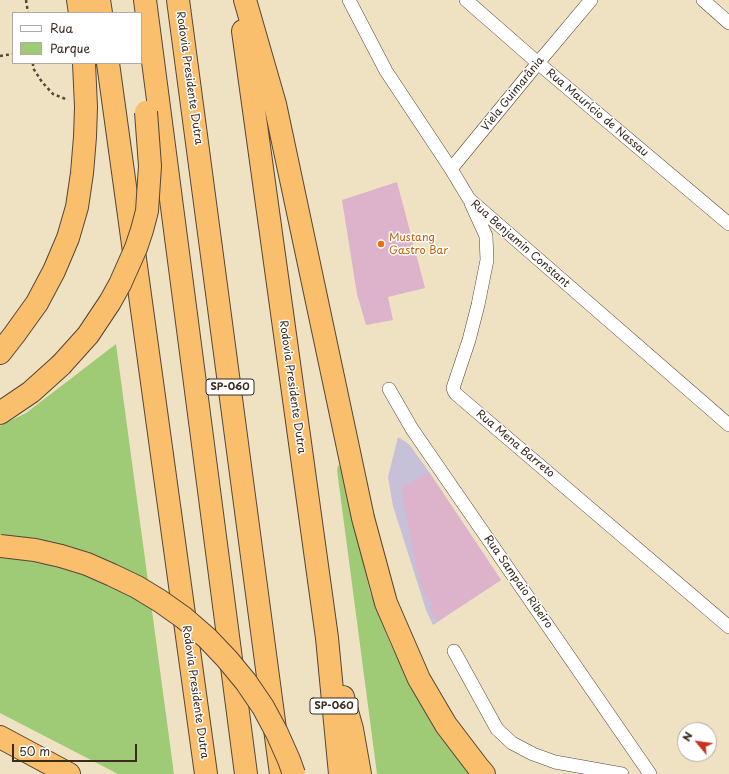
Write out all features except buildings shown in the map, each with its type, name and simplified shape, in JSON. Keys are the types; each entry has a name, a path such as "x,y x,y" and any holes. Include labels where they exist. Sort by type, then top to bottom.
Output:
{"highway":[{"path":"78,0 80,12"},
{"path":"100,0 101,12"},
{"path":"130,0 132,12"},
{"name":"SP-060","path":"145,0 246,774"},
{"name":"Rodovia Presidente Dutra","path":"178,0 281,774"},
{"name":"Rodovia Presidente Dutra","path":"238,0 328,638 340,774"},
{"path":"245,0 275,104 363,518 386,603 419,679 446,725 484,774"},
{"path":"0,353 37,303 54,271 68,238 77,207 82,173 86,107 84,64"},
{"name":"Rodovia Presidente Dutra","path":"108,64 206,774"},
{"path":"0,413 31,392 61,365 88,335 110,302 126,273 140,236 147,211 150,166 146,112 139,64"},
{"path":"0,546 35,550 87,564 112,574 137,587 184,618 212,643 246,682 263,707 277,733 294,774"},
{"path":"328,638 352,729 360,774"},
{"path":"0,737 69,774"}],"street":[{"name":"Rua Benjamin Constant","path":"349,0 386,71 451,169 469,199 729,425"},
{"name":"Rua Maurício de Nassau","path":"466,0 538,63 729,224"},
{"name":"Viela Guimarânia","path":"451,169 591,0"},
{"path":"702,0 729,23"},
{"name":"Rua Mena Barreto","path":"469,199 486,236 487,260 478,305 469,340 453,388 454,391 462,400 729,627"},
{"name":"Rua Sampaio Ribeiro","path":"389,389 412,429 650,774"},
{"path":"454,651 497,728 512,743 533,754 555,762 622,774"}],"path":[{"path":"26,0 28,12"},
{"path":"0,56 12,54"},
{"path":"33,64 33,68 42,82 54,94 86,107"}],"shaded area":[{"path":"398,437 409,444 501,580 433,625 426,610 393,506 388,477"}],"green space":[{"path":"116,344 174,774 118,774 0,713 0,426 26,413"},
{"path":"338,465 342,469 370,592 390,643 409,682 431,719 450,749 471,774 377,774 337,470"}],"place":[{"name":"Mustang Gastro Bar","path":"381,244"}]}
